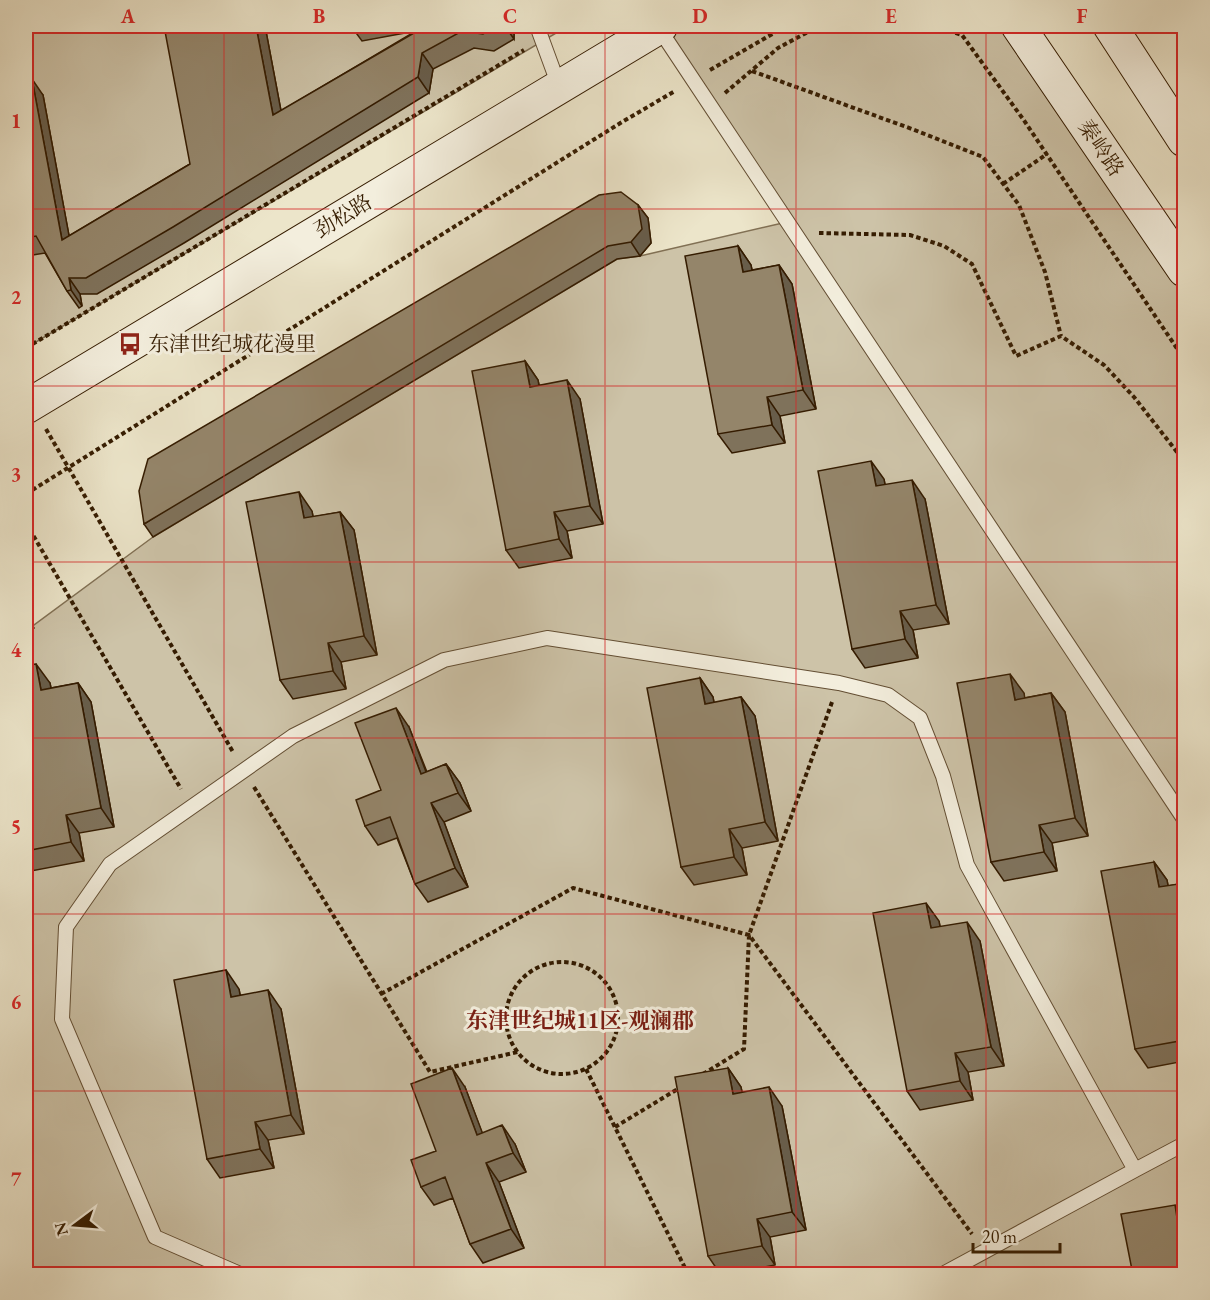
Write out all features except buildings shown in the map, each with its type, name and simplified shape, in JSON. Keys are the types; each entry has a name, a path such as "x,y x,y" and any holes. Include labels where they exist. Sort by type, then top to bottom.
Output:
{"street":[{"name":"劲松路","path":"26,407 659,26"},
{"name":"秦岭路","path":"1018,26 1185,270"},
{"path":"1110,26 1185,140"}],"lane":[{"path":"537,26 559,86"},
{"path":"659,26 1185,819"},
{"path":"240,1275 154,1237 62,1019 66,927 110,864 293,736 444,660 547,638 839,683 888,695 920,718 943,776 967,865 1136,1170"},
{"path":"943,1275 1185,1144"}],"path":[{"path":"26,494 612,128 786,26"},
{"path":"710,106 778,48 819,26"},
{"path":"934,26 963,35 1047,154 1185,359"},
{"path":"26,348 542,39"},
{"path":"752,71 983,157 1019,206 1045,272 1061,336 1104,365 1185,461"},
{"path":"1003,184 1047,154"},
{"path":"794,232 910,235 944,246 972,264 1016,356 1061,336"},
{"path":"26,523 192,807"},
{"path":"694,1079 744,1049 749,935 839,683"},
{"path":"381,994 573,888 749,935 985,1252"},
{"path":"566,962 584,966 599,976 611,991 617,1008 618,1026 612,1044 601,1059 586,1069 568,1074 551,1073 532,1065 518,1052 509,1036 506,1017 509,999 518,983 531,971 548,963 566,962"},
{"path":"586,1069 688,1275"},
{"path":"615,1127 684,1085"}],"shaded area":[{"path":"26,26 568,26 26,348"},
{"path":"656,26 1016,26 1184,280 1184,1274 26,1274 26,631 153,537 617,259 640,256 787,222"}],"place":[{"name":"东津世纪城花漫里","path":"130,344"}],"district":[{"name":"东津世纪城11区-观澜郡","path":"580,1020"}]}
